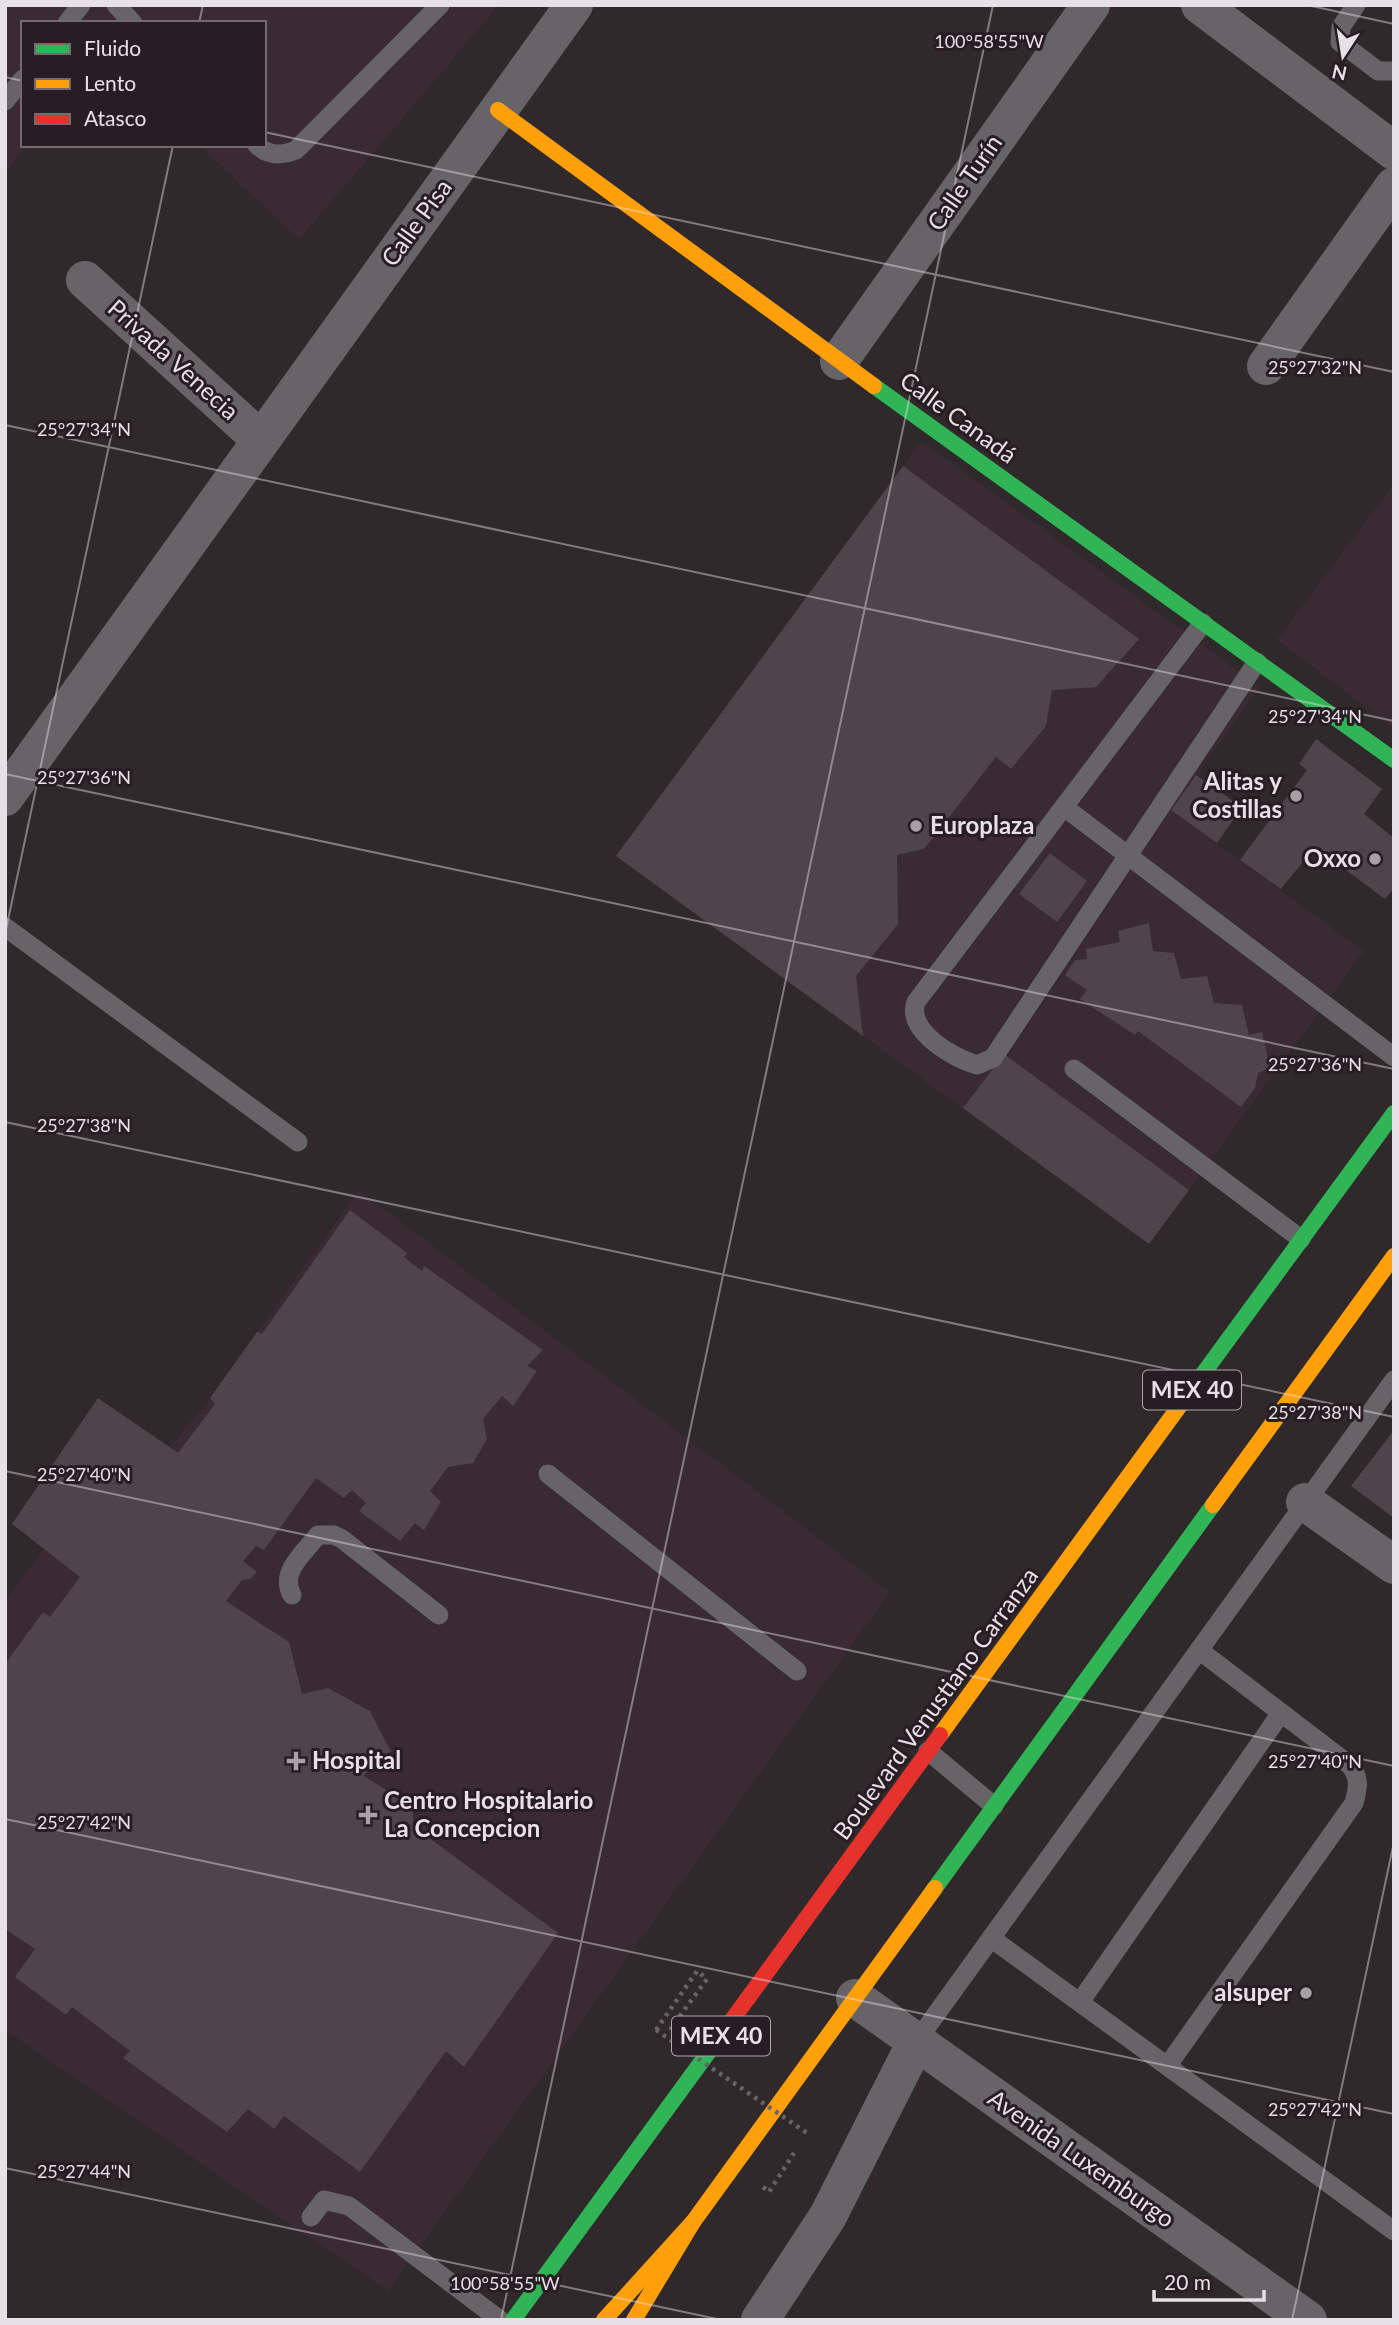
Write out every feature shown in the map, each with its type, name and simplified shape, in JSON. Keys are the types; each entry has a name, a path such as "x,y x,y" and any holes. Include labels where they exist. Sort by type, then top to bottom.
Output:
{"main road":[{"name":"Calle Canadá","path":"498,110 839,361 1394,760"},
{"name":"Boulevard Venustiano Carranza","path":"513,2320 1394,1113"},
{"name":"MEX 40","path":"634,2320 693,2222 1392,1261"},
{"path":"604,2320 693,2222"}],"street":[{"name":"Calle Pisa","path":"5,797 574,5"},
{"name":"Calle Turín","path":"839,361 1091,5"},
{"path":"1200,5 1394,151"},
{"path":"1266,366 1394,186"},
{"name":"Privada Venecia","path":"85,280 261,440"},
{"path":"1305,1502 1394,1565"},
{"name":"Avenida Luxemburgo","path":"855,1998 1308,2320"},
{"path":"760,2320 828,2216 916,2042"}],"lane":[{"path":"69,21 81,5"},
{"path":"116,5 131,21"},
{"path":"260,147 271,154 286,154 296,150 440,5"},
{"path":"1356,5 1341,27 1340,42 1378,71 1394,71"},
{"path":"5,101 21,81"},
{"path":"1203,623 916,1002 912,1012 919,1028 964,1061 977,1065 993,1058 1257,662"},
{"path":"1064,807 1394,1057"},
{"path":"5,927 298,1142"},
{"path":"1074,1069 1301,1239"},
{"path":"916,2042 1394,1380"},
{"path":"548,1474 797,1671"},
{"path":"292,1595 287,1579 290,1571 318,1535 325,1534 342,1539 439,1615"},
{"path":"1168,2065 1354,1803 1358,1776 1351,1766 1199,1650"},
{"path":"1080,2002 1281,1713"},
{"path":"928,1751 994,1806"},
{"path":"991,1938 1394,2231"},
{"path":"311,2217 324,2200 349,2206 500,2320"}],"path":[{"path":"709,2051 671,2028 708,1979 697,1971 656,2030 807,2133"}],"shaded area":[{"path":"5,5 499,5 299,240 201,147 266,147 266,21 21,21 21,147 25,147 5,174"},
{"name":"Europlaza","path":"922,441 1260,687 1171,810 1364,951 1149,1244 616,856"},
{"path":"1394,484 1394,728 1277,640"},
{"name":"Centro Hospitalario La Concepcion","path":"359,1190 890,1592 388,2291 5,2030 5,1601 44,1549 12,1524 98,1398 170,1447 210,1398"}],"building":[{"path":"903,466 1139,639 1096,687 1052,690 1046,726 1011,769 996,757 924,849 897,855 898,924 856,976 863,1036 616,856"},
{"path":"1316,739 1382,789 1364,814 1394,838 1394,888 1385,899 1315,847 1281,889 1240,860 1307,770 1299,764"},
{"path":"1196,775 1242,807 1217,843 1171,810"},
{"path":"1050,853 1087,881 1057,922 1019,894"},
{"path":"1149,923 1153,951 1174,953 1181,979 1207,976 1214,1003 1242,1005 1249,1035 1262,1032 1270,1068 1258,1073 1255,1088 1241,1107 1138,1031 1135,1035 1080,999 1087,990 1065,975 1075,960 1087,959 1086,949 1120,942 1118,931"},
{"path":"1004,1054 1189,1190 1149,1244 963,1108"},
{"name":"Centro Hospitalario La Concepcion","path":"350,1210 407,1253 404,1257 422,1271 424,1266 543,1350 527,1366 537,1371 513,1406 502,1396 483,1419 487,1439 473,1463 448,1467 430,1491 441,1502 424,1530 415,1523 400,1541 359,1511 366,1503 352,1490 344,1498 316,1478 264,1550 256,1546 243,1561 257,1572 250,1579 242,1580 226,1601 289,1642 302,1694 328,1688 370,1711 391,1752 376,1758 364,1776 413,1807 413,1826 558,1933 464,2067 446,2051 360,2172 284,2116 274,2129 248,2109 227,2132 123,2058 130,2051 72,2007 66,2015 15,1977 35,1949 5,1929 5,1664 43,1612 50,1617 80,1577 12,1524 98,1398 178,1453 215,1404 210,1398 257,1332 262,1334"},
{"path":"1394,1430 1394,1518 1351,1486"}],"traffic: fast":[{"path":"874,386 1394,760"},
{"path":"1189,1393 1394,1113"},
{"path":"935,1888 1213,1505"},
{"path":"513,2320 713,2046"}],"traffic: slow":[{"path":"498,110 874,386"},
{"path":"1213,1505 1394,1256"},
{"path":"940,1735 1189,1393"},
{"path":"634,2320 693,2222 935,1888"},
{"path":"604,2320 693,2222"}],"traffic: jam":[{"path":"713,2046 940,1735"}],"place":[{"name":"Alitas y Costillas","path":"1296,796"},
{"name":"Europlaza","path":"916,826"},
{"name":"Oxxo","path":"1375,859"},
{"name":"Hospital","path":"296,1761"},
{"name":"Centro Hospitalario La Concepcion","path":"368,1815"},
{"name":"alsuper","path":"1306,1993"}]}
